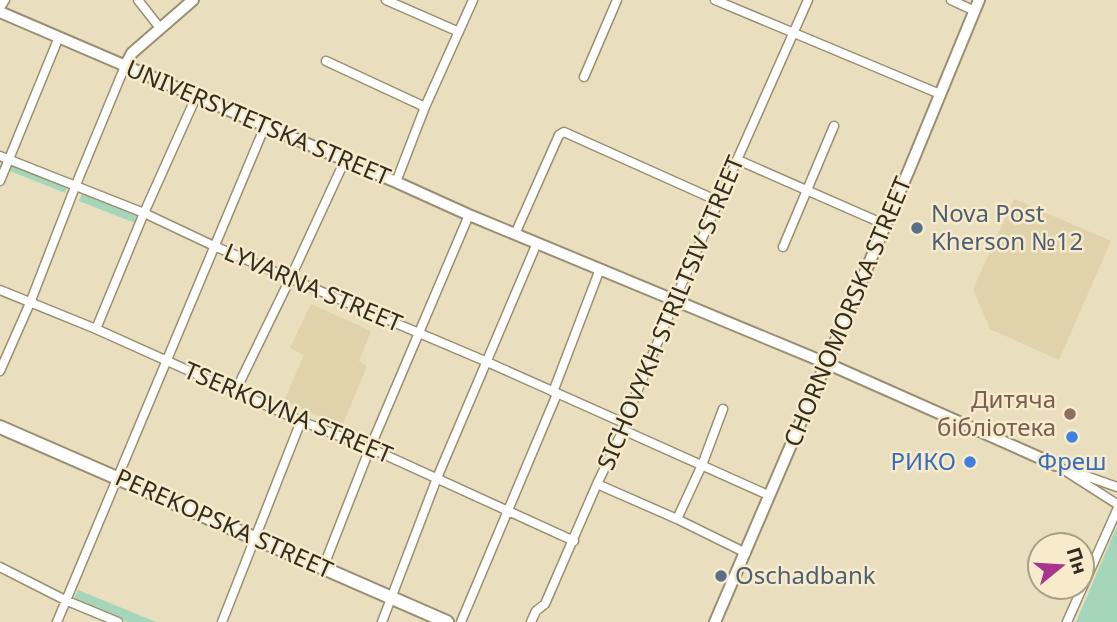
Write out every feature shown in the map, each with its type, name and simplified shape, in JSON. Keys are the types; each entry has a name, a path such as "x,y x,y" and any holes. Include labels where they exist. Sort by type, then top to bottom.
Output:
{"main road":[{"name":"PEREKOPSKA STREET","path":"0,427 447,622"}],"street":[{"path":"0,10 5,0"},
{"path":"138,0 160,28"},
{"path":"0,371 125,66 132,53 193,0"},
{"path":"386,0 459,33"},
{"path":"396,182 425,107 473,0"},
{"path":"584,77 617,0"},
{"path":"715,0 940,94"},
{"name":"SICHOVYKH STRILTSIV STREET","path":"531,622 536,611 545,604 574,541 718,201 808,0"},
{"path":"951,0 977,5"},
{"name":"CHORNOMORSKA STREET","path":"715,622 886,225 977,5"},
{"name":"UNIVERSYTETSKA STREET","path":"0,10 469,215 826,363 1056,465 1117,487"},
{"path":"0,181 59,37"},
{"path":"326,61 425,107"},
{"path":"96,328 196,97"},
{"path":"57,622 264,126"},
{"path":"783,247 834,126"},
{"path":"515,234 559,135 564,132 718,201"},
{"name":"LYVARNA STREET","path":"0,156 144,213 290,279 485,361 768,495"},
{"path":"235,392 345,160"},
{"path":"738,160 886,225"},
{"path":"323,568 370,448 469,215"},
{"path":"382,622 437,478 537,243"},
{"path":"461,622 554,393 600,269"},
{"name":"TSERKOVNA STREET","path":"0,289 370,448 574,541"},
{"path":"677,519 702,465 723,409"},
{"path":"222,622 302,421"},
{"name":"UNIVERSYTETSKA STREET","path":"1056,465 1117,504"},
{"path":"597,484 746,553"},
{"path":"1067,622 1117,510"},
{"path":"0,567 65,600 118,622"}],"shaded area":[{"path":"1014,199 1111,241 1059,360 990,329 973,289"},
{"path":"311,304 371,331 359,361 367,366 342,426 284,401 304,355 290,348"}],"green space":[{"path":"12,165 67,188 65,193 10,171"},
{"path":"82,193 139,215 135,223 79,201"},
{"path":"1117,526 1117,622 1076,622 1085,601 1096,601 1096,575"},
{"path":"78,590 156,622 128,622 73,601"}],"place":[{"name":"Nova Post Kherson №12","path":"917,228"},
{"name":"Дитяча бібліотека","path":"1070,414"},
{"name":"Фреш","path":"1072,437"},
{"name":"РИКО","path":"970,462"},
{"name":"Oschadbank","path":"721,576"}]}
